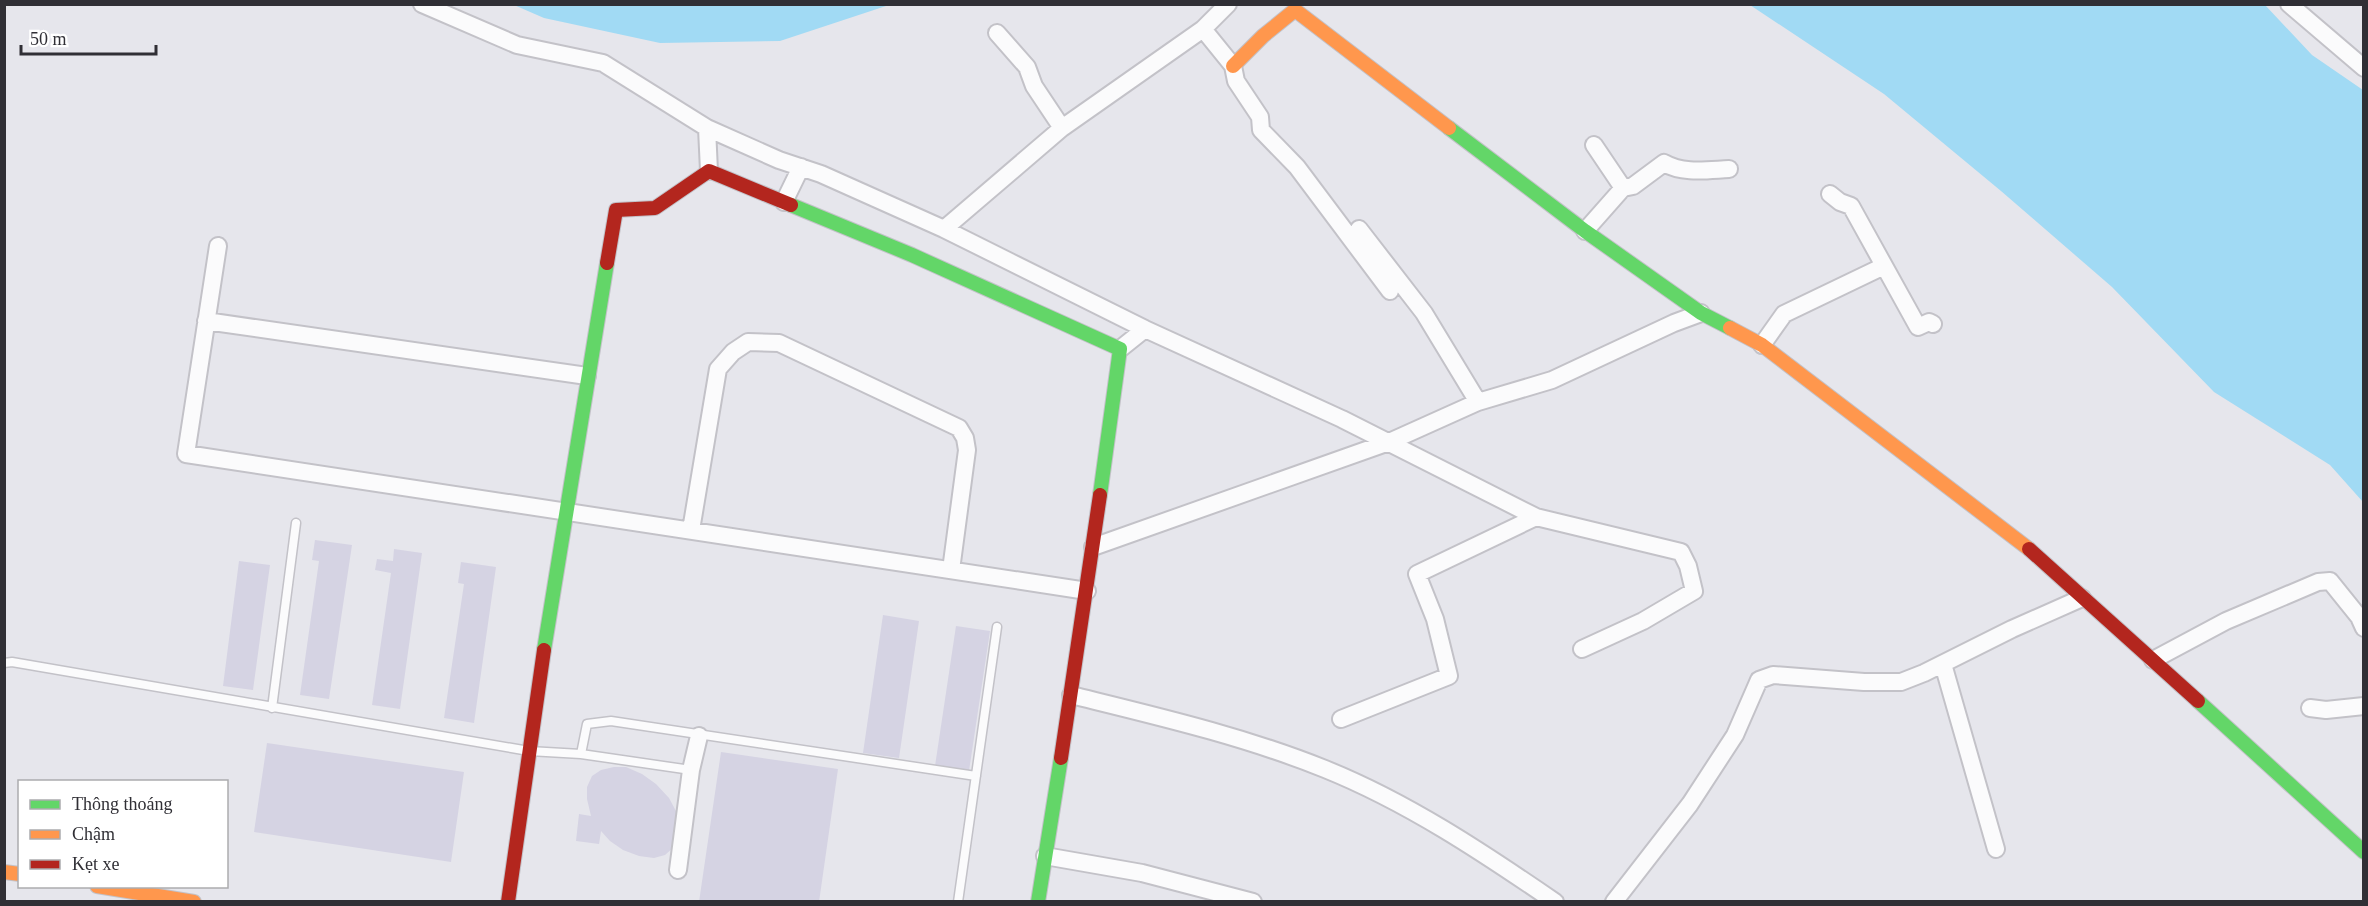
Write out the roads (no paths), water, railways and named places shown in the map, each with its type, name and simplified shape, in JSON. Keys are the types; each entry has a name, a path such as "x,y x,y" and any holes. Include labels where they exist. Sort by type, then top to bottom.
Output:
{"street":[{"path":"422,4 517,45 603,63 707,128 944,229 1144,329 1389,442 1536,517 1681,552 1688,566 1694,591 1643,621 1582,650"},
{"path":"944,229 1062,128 1203,29 1228,4"},
{"path":"2289,4 2364,68"},
{"path":"1233,66 1263,36 1295,10 1585,231 1701,313 1762,345 2029,549 2364,852"},
{"path":"1203,29 1233,66 1236,81 1260,117 1261,130 1297,168 1390,291"},
{"path":"997,33 1027,67 1034,86 1062,128"},
{"path":"707,128 709,171"},
{"path":"1594,144 1623,188"},
{"path":"1585,231 1623,188 1633,186 1664,163 1674,169 1683,170 1729,169"},
{"path":"784,202 801,167"},
{"path":"709,171 912,255 1120,349"},
{"path":"508,902 587,376 616,210 654,208 709,171"},
{"path":"1830,194 1840,202 1851,206 1918,327 1929,322 1933,324"},
{"path":"1359,229 1424,313 1478,402"},
{"path":"218,246 186,454 1087,591"},
{"path":"1762,345 1784,314 1884,266"},
{"path":"1094,547 1389,442 1478,402 1552,380 1674,323 1701,313"},
{"path":"206,321 587,376"},
{"path":"1038,902 1094,547 1120,349 1144,329"},
{"path":"691,530 718,369 733,352 748,342 779,343 959,428 965,438 967,450 951,570"},
{"path":"1341,719 1449,676 1435,619 1417,574 1536,517"},
{"path":"2153,660 2226,621 2318,582 2330,581 2359,617 2364,628"},
{"path":"1614,902 1690,804 1716,765 1735,735 1759,680 1773,675 1887,683 1901,681 1943,664 2012,629 2082,598"},
{"path":"1943,664 1996,849"},
{"path":"1071,695 1162,717 1326,770 1422,816 1555,902"},
{"path":"2310,708 2326,710 2364,706"},
{"path":"678,870 691,770 699,736"},
{"path":"1045,856 1142,873 1253,902"},
{"path":"109,888 194,902"}],"lane":[{"path":"272,708 296,523"},
{"path":"958,902 997,627"},
{"path":"4,663 12,662 529,751 581,754 691,770"},
{"path":"581,754 588,724 596,721 611,721 976,776"}],"water":[{"path":"514,5 889,5 780,41 660,43 544,18"},
{"path":"1750,5 2265,5 2312,55 2363,90 2363,502 2330,465 2214,392 2112,287 1884,94"}]}
